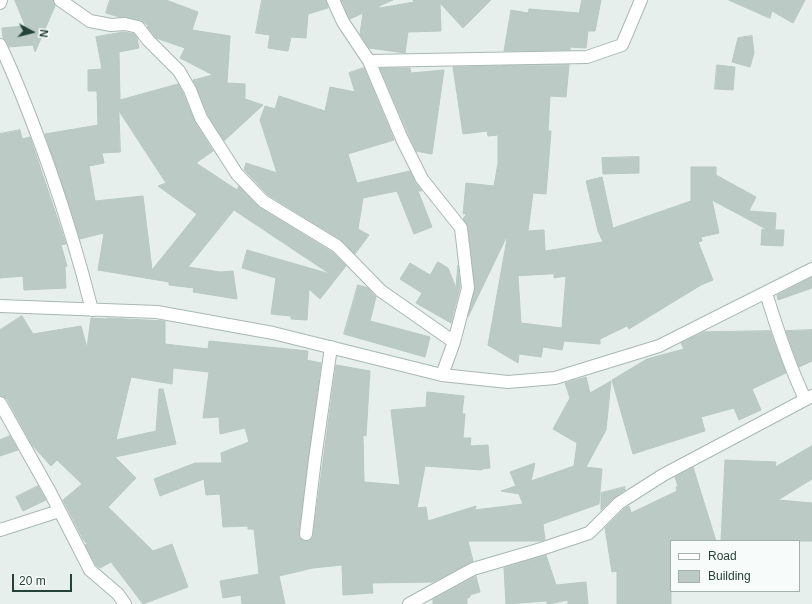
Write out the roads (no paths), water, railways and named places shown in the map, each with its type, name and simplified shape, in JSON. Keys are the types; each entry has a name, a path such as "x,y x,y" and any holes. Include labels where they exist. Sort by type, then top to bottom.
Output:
{"street":[{"path":"60,0 90,21 111,25 125,24 138,27 148,40 179,71 190,90 201,118 237,174 263,201 337,246 381,291 454,342"},
{"path":"333,0 343,22 369,61 402,139 422,179 461,228 468,288 454,342 442,375"},
{"path":"369,61 587,57 622,45 641,0"},
{"path":"0,45 11,68 41,144 84,276 92,310"},
{"path":"0,306 157,312 273,333 442,375 508,382 555,378 659,346 812,269"},
{"path":"409,604 473,569 541,549 588,533 619,503 663,475 809,397 793,374 781,342 766,293"},
{"path":"306,534 331,347"},
{"path":"0,403 50,492 90,570 118,594 125,604"},
{"path":"0,530 59,511"}]}
